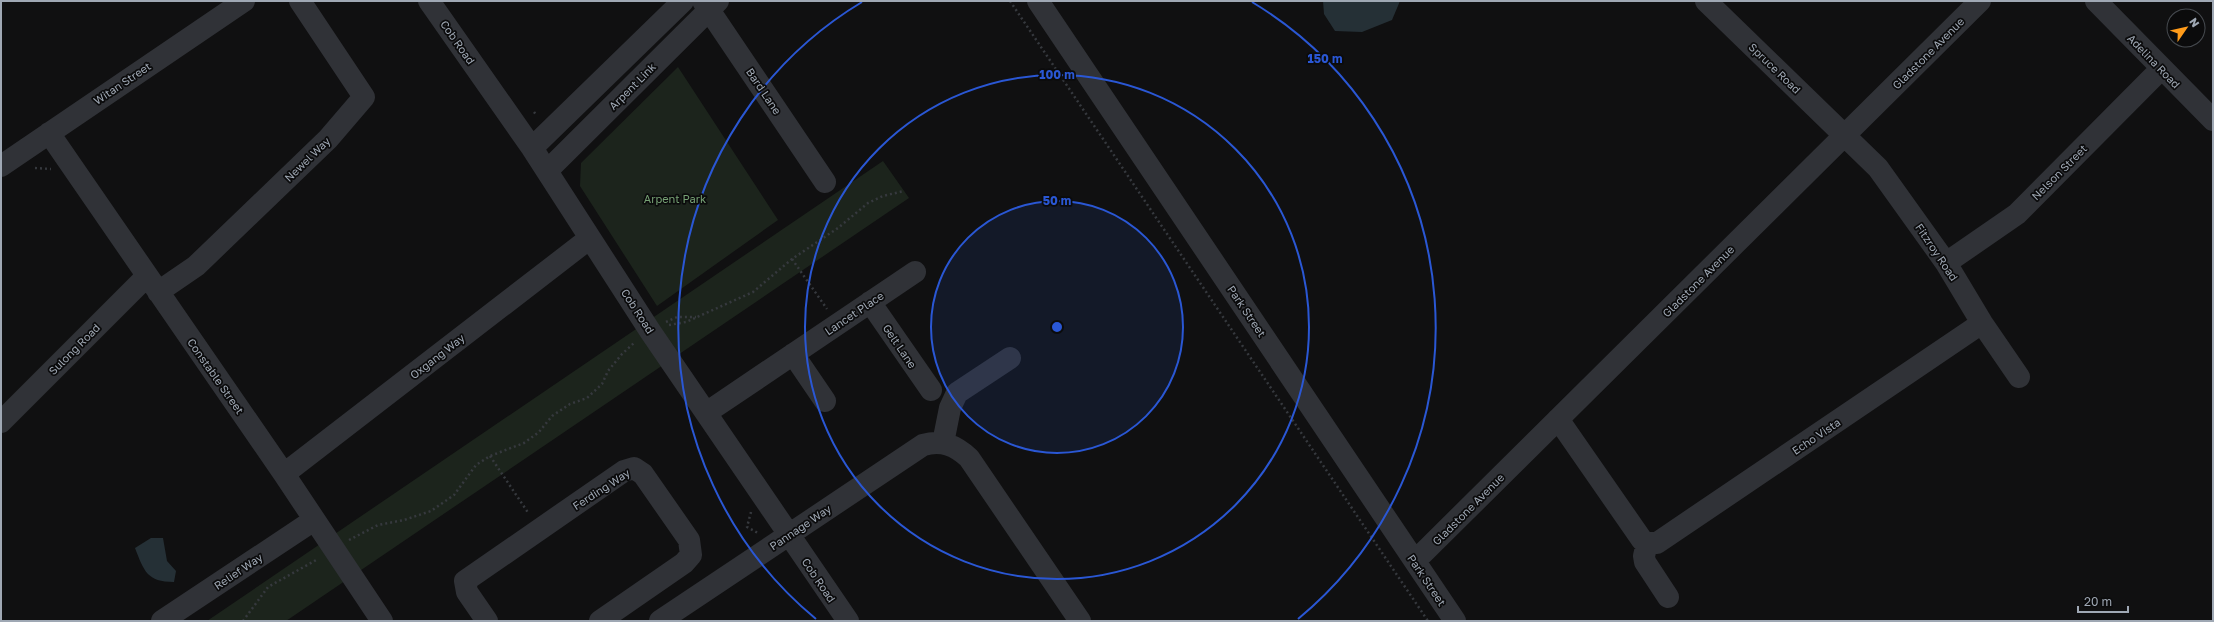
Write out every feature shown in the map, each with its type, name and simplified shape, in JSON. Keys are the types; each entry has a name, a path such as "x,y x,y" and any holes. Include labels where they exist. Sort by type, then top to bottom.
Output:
{"street":[{"name":"Witan Street","path":"1,166 244,1"},
{"name":"Newel Way","path":"153,284 196,266 328,139 364,97 300,1"},
{"name":"Cob Road","path":"429,1 532,148 546,172 706,413 782,539 848,621"},
{"path":"532,148 683,1"},
{"name":"Park Street","path":"1038,1 1455,621"},
{"name":"Gladstone Avenue","path":"1415,562 1980,1"},
{"name":"Adelina Road","path":"2096,1 2161,69 2213,120"},
{"name":"Arpent Link","path":"546,172 710,4"},
{"name":"Bard Lane","path":"710,4 825,182"},
{"name":"Spruce Road","path":"1714,4 1845,135"},
{"name":"Nelson Street","path":"1946,263 2017,214 2161,69"},
{"name":"Constable Street","path":"49,133 284,474 382,621"},
{"name":"Fitzroy Road","path":"1845,135 1878,168 1946,263 1982,323 2019,377"},
{"name":"Oxgang Way","path":"284,474 590,238"},
{"name":"Lancet Place","path":"706,413 915,272"},
{"name":"Sulong Road","path":"1,422 153,284"},
{"name":"Gelt Lane","path":"870,302 931,390"},
{"name":"Echo Vista","path":"1647,543 1657,543 1982,323"},
{"path":"793,354 825,401"},
{"path":"1010,358 957,393 950,408 943,443 954,446 969,458 1080,621"},
{"path":"1558,419 1642,540 1647,543 1644,556 1645,562 1668,597"},
{"name":"Pannage Way","path":"660,621 923,445 932,442 943,443"},
{"name":"Ferding Way","path":"487,621 468,592 465,581 624,471 634,468 642,474 689,540 691,555 684,564 600,621"},
{"name":"Relief Way","path":"162,621 314,520"}],"path":[{"path":"1010,1 1428,621"},
{"path":"528,111 540,112"},
{"path":"651,331 696,317 754,292 792,258 838,228 868,203 883,196 904,191"},
{"path":"243,621 268,587 327,554 333,548 378,525 404,520 431,511 454,495 476,465 490,456 524,443 539,432 552,416 570,404 586,398 602,384 608,371 622,354 637,341 676,317 696,317"},
{"path":"490,456 539,530"},
{"path":"751,511 746,527 782,539"}],"green space":[{"name":"Arpent Park","path":"678,67 778,220 657,306 580,186 581,163"},
{"path":"883,161 909,198 286,621 207,621"}],"shaded area":[{"path":"1323,1 1400,1 1392,20 1362,32 1335,31 1324,14"},
{"path":"151,538 163,538 167,561 176,571 174,582 158,580 148,574 144,569 135,548"}]}
